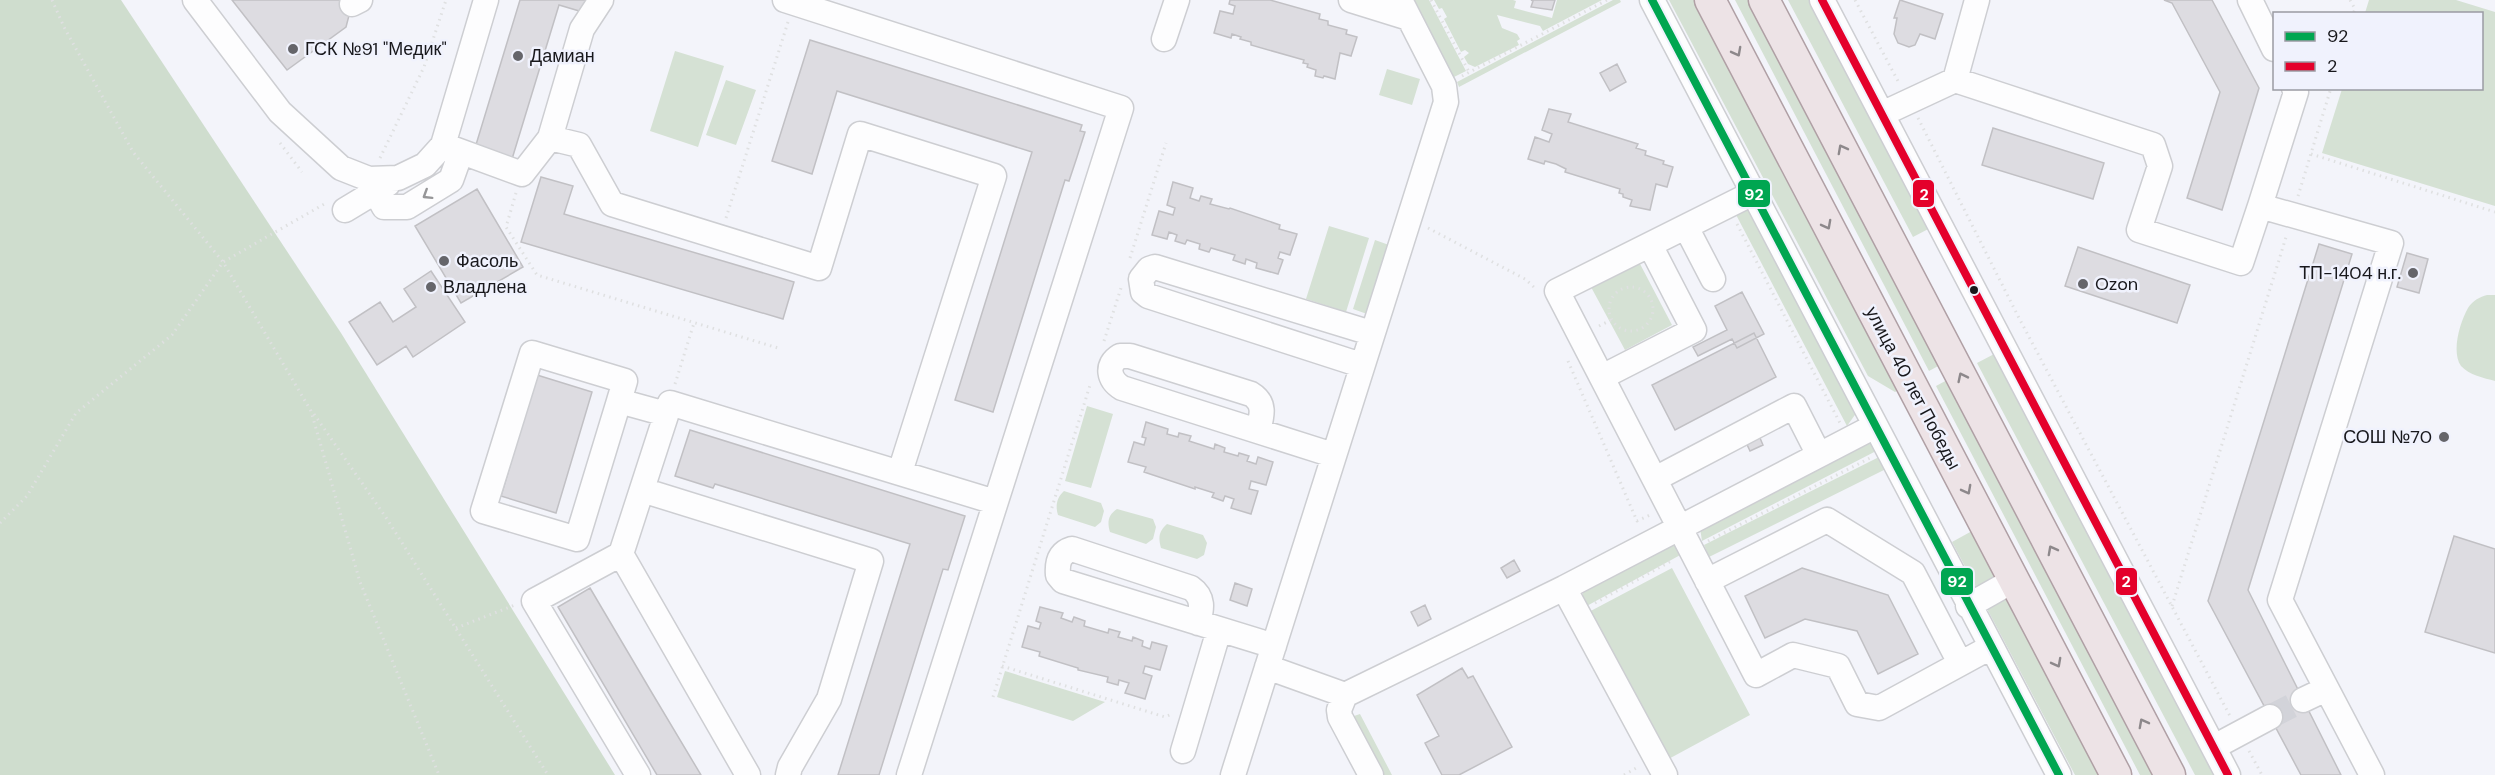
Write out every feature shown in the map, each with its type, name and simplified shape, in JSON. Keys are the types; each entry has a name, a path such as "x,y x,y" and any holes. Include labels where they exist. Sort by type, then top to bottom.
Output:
{"main road":[{"name":"улица 40 лет Победы","path":"1710,0 2116,775"},
{"path":"1764,0 2170,775"}],"street":[{"path":"195,0 280,112 341,168 373,185 384,207 407,207 451,180 452,148 486,0"},
{"path":"452,148 522,174 550,138 582,29 601,0"},
{"path":"1164,39 1176,0"},
{"path":"1233,775 1371,333 1446,102 1444,86 1405,9 1351,0"},
{"path":"1652,0 1968,606 2059,775"},
{"path":"1822,0 2228,775"},
{"path":"1955,80 1977,0"},
{"path":"2250,0 2273,47"},
{"path":"790,1 1120,108 909,775"},
{"path":"1882,114 1955,80 2153,145 2160,166 2139,230 2241,263 2296,93 2295,90"},
{"path":"550,138 579,145 612,204 819,268 860,134 994,176 900,472"},
{"path":"336,206 373,185 398,178 425,165 452,148"},
{"path":"1753,193 1557,291 1756,675 1793,655 1838,666 1857,704 1879,708 1991,647"},
{"path":"2260,206 2391,243 2280,600 2372,775"},
{"path":"1686,227 1713,279"},
{"path":"1602,377 1694,330 1650,245"},
{"path":"1361,365 1148,296 1143,292 1141,279 1149,269 1155,267 1371,333"},
{"path":"532,353 625,381 620,401 577,539 483,511 532,353"},
{"path":"1258,430 1263,415 1262,406 1251,394 1130,356 1120,356 1111,367 1113,383 1122,388 1333,455"},
{"path":"620,401 668,408 900,472 995,502"},
{"path":"1655,479 1794,406 1819,455"},
{"path":"638,775 534,601 621,554 668,408"},
{"path":"1371,775 1340,717 1339,710 1345,695 1564,588 1675,518 1819,455 1875,426"},
{"path":"642,490 872,561 829,699 790,767 788,775"},
{"path":"1707,581 1827,520 1913,573 1960,663"},
{"path":"1183,751 1208,626 1197,592 1191,588 1072,549 1065,551 1057,566 1058,576 1063,581 1208,626 1345,695"},
{"path":"621,554 748,775"},
{"path":"1968,606 2014,580"},
{"path":"1564,588 1655,769"},
{"path":"2303,700 2326,689"},
{"path":"2214,747 2270,717"}],"path":[{"path":"52,0 64,27 133,152 223,261 311,411 387,519 548,775"},
{"path":"373,185 424,67 446,0"},
{"path":"1431,0 1469,72"},
{"path":"1455,80 1607,0"},
{"path":"1855,0 2025,328 2262,775"},
{"path":"720,238 790,1"},
{"path":"2172,606 2330,90"},
{"path":"1127,268 1166,143"},
{"path":"2311,154 2495,212"},
{"path":"522,174 506,227 537,275 778,348"},
{"path":"0,523 27,496 76,413 172,335 223,261 336,206"},
{"path":"1408,217 1525,279 1537,290"},
{"path":"1736,222 1849,440"},
{"path":"1102,348 1123,279"},
{"path":"1630,287 1640,289 1652,302 1653,312 1644,327 1635,331 1626,331 1611,321 1608,312 1614,294 1622,289 1630,287"},
{"path":"1595,328 1611,321"},
{"path":"668,408 693,323"},
{"path":"1565,356 1637,521 1675,518"},
{"path":"993,697 1091,382"},
{"path":"311,411 360,582 439,775"},
{"path":"1577,613 1692,550 1887,449"},
{"path":"456,628 525,601 534,601"},
{"path":"1002,666 1165,717 1181,710"},
{"path":"1624,775 1655,769"}],"green space":[{"path":"0,0 121,0 341,333 615,775 0,775"},
{"path":"1413,0 1429,0 1466,71 1454,77"},
{"path":"1434,0 1513,0 1516,1 1514,8 1552,18 1557,0 1602,0 1543,31 1540,26 1497,15 1502,28 1517,34 1520,39 1517,41 1519,45 1475,67 1468,64 1464,57 1469,53 1465,50 1461,52 1444,19 1447,17"},
{"path":"1613,0 1621,2 1459,87 1457,82"},
{"path":"1669,0 1695,0 1900,389 1895,392 1868,376"},
{"path":"1735,0 1749,0 1940,365 1929,371"},
{"path":"1788,0 1815,0 1934,226 1913,237"},
{"path":"2369,0 2456,0 2495,12 2495,206 2322,153 2342,90 2483,90 2483,12 2365,12"},
{"path":"675,51 724,66 698,147 650,131"},
{"path":"1387,69 1420,79 1412,105 1379,95"},
{"path":"726,80 756,90 736,145 706,135"},
{"path":"1741,206 1752,210 1857,412 1847,426 1733,209"},
{"path":"1329,226 1369,238 1346,312 1306,299"},
{"path":"1375,240 1389,245 1367,314 1353,309"},
{"path":"1639,262 1672,325 1625,350 1591,287"},
{"path":"2495,295 2495,381 2468,372 2461,366 2457,353 2460,329 2468,308 2477,299"},
{"path":"1998,352 2221,775 2195,775 1977,363"},
{"path":"1949,379 2157,775 2140,775 1936,386"},
{"path":"1087,406 1113,414 1091,488 1065,481"},
{"path":"1868,439 1880,449 1702,541 1700,528"},
{"path":"1883,455 1890,467 1709,557 1704,545"},
{"path":"1064,491 1101,503 1104,511 1101,522 1095,527 1058,515 1057,502"},
{"path":"1117,509 1153,519 1156,527 1153,539 1146,544 1110,532 1109,519"},
{"path":"1167,524 1203,535 1207,543 1204,555 1197,559 1161,548 1160,534"},
{"path":"1972,531 1996,577 1976,587 1952,542"},
{"path":"1675,543 1684,553 1583,608 1583,591"},
{"path":"1672,568 1750,715 1663,762 1585,614"},
{"path":"2004,593 2101,775 2075,775 1984,603"},
{"path":"1005,671 1105,702 1073,721 997,697"},
{"path":"1360,714 1392,775 1377,775 1351,717"}],"building":[{"name":"ГСК №91 \"Медик\"","path":"232,0 353,0 346,27 287,70"},
{"path":"520,0 590,0 586,13 559,5 512,159 475,148"},
{"path":"1230,0 1270,0 1320,14 1319,19 1328,21 1328,25 1347,30 1346,34 1357,37 1351,56 1340,53 1335,79 1324,76 1323,78 1315,76 1316,70 1307,67 1308,64 1303,63 1304,60 1251,45 1251,42 1232,34 1231,38 1214,33 1220,11 1233,14 1235,6 1229,4"},
{"path":"1531,0 1555,0 1552,10 1531,7 1533,1"},
{"path":"1900,0 1943,14 1935,39 1920,34 1915,45 1909,47 1898,43 1894,34 1897,18 1894,18"},
{"path":"2164,0 2212,0 2259,88 2222,210 2187,198 2220,92 2172,3"},
{"path":"810,40 1082,125 1080,131 1085,132 1069,181 1065,180 993,412 955,400 1032,152 837,91 812,174 772,161"},
{"path":"1617,64 1626,82 1610,91 1600,73"},
{"path":"1549,109 1571,114 1568,122 1638,144 1636,148 1646,151 1645,155 1664,161 1663,164 1673,167 1667,187 1656,184 1650,210 1630,206 1632,200 1623,197 1623,194 1619,193 1620,189 1565,172 1566,169 1556,164 1545,161 1544,164 1528,159 1535,137 1549,142 1552,134 1542,130"},
{"path":"1993,128 2104,163 2093,199 1982,165"},
{"path":"541,177 573,186 564,214 794,282 783,319 521,242"},
{"path":"1173,182 1193,188 1190,198 1199,201 1201,196 1212,199 1210,204 1230,208 1280,225 1279,229 1297,234 1290,255 1280,252 1278,258 1283,260 1278,274 1256,268 1257,263 1246,259 1245,264 1233,260 1235,255 1211,248 1209,252 1199,249 1200,244 1187,240 1185,244 1175,241 1177,235 1169,232 1167,239 1152,235 1159,211 1173,215 1175,208 1167,205"},
{"path":"477,189 523,267 461,303 415,226"},
{"path":"2319,244 2352,254 2248,590 2341,775 2301,775 2208,601"},
{"path":"2078,247 2190,285 2177,323 2065,286"},
{"name":"ТП-1404 н.г.","path":"2407,253 2428,259 2419,293 2397,287"},
{"path":"431,271 465,322 413,357 406,346 377,365 349,322 380,302 393,322 416,307 404,289"},
{"path":"1742,292 1764,334 1737,348 1732,339 1698,356 1693,347 1727,330 1715,306"},
{"path":"1754,333 1776,377 1675,430 1652,385"},
{"path":"537,375 592,392 556,513 501,496"},
{"path":"1146,422 1168,429 1167,434 1178,437 1179,433 1191,436 1189,441 1214,449 1215,444 1225,448 1224,452 1249,456 1247,461 1256,464 1258,457 1273,462 1266,485 1251,481 1249,489 1258,491 1251,514 1231,508 1234,499 1225,496 1223,501 1212,497 1214,493 1144,472 1146,467 1128,462 1134,442 1144,445 1146,438 1142,437"},
{"path":"690,430 965,516 948,570 943,569 879,775 838,775 910,544 715,484 713,488 675,476"},
{"path":"1757,431 1763,445 1750,451 1744,438"},
{"path":"2454,536 2495,549 2495,653 2425,632"},
{"path":"1514,560 1520,571 1507,578 1501,568"},
{"path":"1802,568 1888,595 1918,654 1878,674 1857,631 1805,619 1765,638 1745,596"},
{"path":"1235,583 1252,589 1247,606 1230,600"},
{"path":"590,588 701,775 657,775 558,607"},
{"path":"1425,605 1431,619 1418,626 1411,612"},
{"path":"1040,607 1063,613 1061,618 1072,622 1074,617 1085,621 1084,626 1108,633 1109,629 1120,632 1118,637 1132,641 1133,637 1143,641 1142,646 1150,649 1152,642 1167,646 1160,670 1145,666 1143,673 1152,676 1145,699 1125,693 1129,683 1119,680 1118,685 1107,682 1108,677 1078,670 1078,668 1039,656 1040,652 1022,647 1028,626 1039,629 1041,623 1036,621"},
{"path":"1462,668 1468,678 1473,676 1512,747 1459,775 1442,775 1425,743 1439,736 1417,695"}],"tunnel":[{"path":"2270,717 2303,700"}],"transit line":[{"name":"92","path":"1652,0 2059,775"},
{"name":"2","path":"1822,0 2228,775"}],"place":[{"name":"ГСК №91 \"Медик\"","path":"293,49"},
{"name":"Дамиан","path":"518,56"},
{"name":"Фасоль","path":"444,261"},
{"name":"ТП-1404 н.г.","path":"2413,273"},
{"name":"Ozon","path":"2083,284"},
{"name":"Владлена","path":"431,287"},
{"name":"СОШ №70","path":"2444,437"}]}
